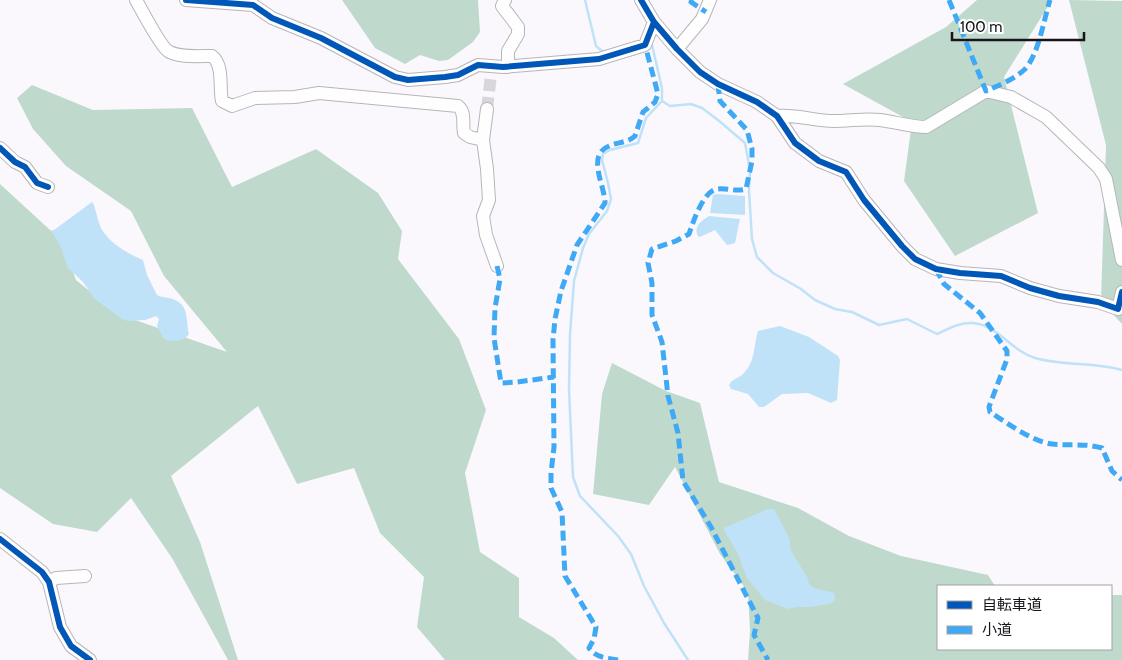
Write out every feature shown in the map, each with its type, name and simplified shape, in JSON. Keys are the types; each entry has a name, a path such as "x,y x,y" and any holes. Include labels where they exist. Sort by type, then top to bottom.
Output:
{"street":[{"path":"136,0 144,16 167,50 180,54 212,56 216,58 220,73 222,101 232,106 255,98 295,97 319,93 458,106 462,108 464,114 464,133 470,137 483,140"},
{"path":"186,0 253,5 272,18 321,38 386,73 408,80 444,77 458,74 478,65 492,70 599,59 646,45 652,27"},
{"path":"505,0 502,6 518,27 518,34 508,51 508,67"},
{"path":"641,0 652,27 700,72 718,84 757,102 777,116 795,143 819,161 846,172 864,200 915,259 936,269 1001,276 1030,288 1059,296 1098,302 1118,309 1122,292"},
{"path":"677,49 702,19 710,0"},
{"path":"777,116 789,115 833,121 868,119 896,122 915,127 926,127 986,91 1011,97 1046,117 1099,168 1106,179 1122,260"},
{"path":"487,109 483,140 489,200 483,216 486,235 498,266"},
{"path":"0,148 15,162 25,167 37,184 48,187"},
{"path":"0,539 42,572 49,582 60,627 71,646 90,660"},
{"path":"49,582 56,578 85,576"}],"green space":[{"path":"342,0 478,0 480,32 473,42 448,60 439,61 420,55 405,64 375,48"},
{"path":"977,0 1052,0 1004,77 1038,213 955,256 904,181 912,122 843,84 946,27"},
{"path":"1069,0 1122,1 1122,324 1101,301 1106,145"},
{"path":"32,85 93,110 192,108 232,187 316,149 378,193 402,231 398,259 459,339 486,410 465,473 480,552 519,578 519,617 554,638 578,660 445,660 417,627 424,577 380,533 354,468 297,484 258,406 171,476 200,542 238,660 228,660 172,558 131,498 97,532 53,524 0,488 0,184 61,240 76,280 118,314 227,352 164,276 131,211 66,166 33,129 17,98"},
{"path":"612,363 666,391 700,403 719,482 798,508 849,536 901,556 988,575 994,585 937,585 937,650 1112,650 1112,595 1122,595 1122,660 748,660 750,631 748,592 720,554 675,467 649,505 593,494 602,394"}],"water":[{"path":"713,195 745,196 745,215 710,213"},
{"path":"92,202 101,228 109,239 125,251 143,260 147,275 157,295 175,300 184,307 189,334 187,337 175,341 164,339 157,326 159,319 156,316 145,320 128,321 122,319 95,299 83,282 68,268 60,245 51,230 54,230"},
{"path":"709,216 740,219 735,243 727,245 715,230 700,237 698,236 697,227"},
{"path":"780,326 809,337 838,356 840,360 837,400 831,403 808,393 782,394 764,407 759,407 748,394 731,389 730,383 742,375 750,365 758,331"},
{"path":"768,509 775,511 789,538 791,551 807,577 809,584 814,588 834,593 835,599 832,603 788,609 765,600 747,578 737,552 724,528"}],"waterway":[{"path":"585,0 596,46 602,51 608,51"},
{"path":"650,43 662,88 662,101 646,118 638,143 610,150 603,154 602,160 611,199 607,211 589,234 574,281 570,334 569,390 573,477 580,496 618,536 631,554 644,586 664,623 688,660"},
{"path":"662,101 670,106 691,104 702,108 745,143 750,170 749,191 752,239 757,257 773,273 801,289 815,300 835,309 852,312 879,325 907,319 937,334 963,324 973,323 982,325 990,328 1026,355 1035,358 1122,370"}],"tunnel":[{"path":"487,109 491,75"}],"marked path":[{"path":"692,0 691,2 706,12"},
{"path":"949,0 986,91 1015,77 1029,64 1037,47 1050,0"},
{"path":"618,660 598,656 589,648 594,639 596,627 565,576 562,512 551,488 554,447 553,340 561,291 577,245 605,203 598,172 599,156 602,150 609,146 629,140 635,136 643,112 655,102 658,94 645,45"},
{"path":"718,84 720,101 747,130 752,149 752,161 746,189 713,190 708,194 700,207 689,234 676,241 652,249 648,263 652,283 652,315 662,342 668,396 678,433 683,481 711,527 758,618 754,635 768,660"},
{"path":"497,266 500,279 495,308 494,338 501,383 554,377"},
{"path":"936,269 944,284 980,313 1007,351 1007,359 989,407 990,412 1020,431 1045,443 1102,448 1112,471 1122,480"}],"cycle path":[{"path":"186,0 253,5 272,18 321,38 395,77 408,80 458,75 478,65 503,67 599,59 645,45 654,22"},
{"path":"641,0 654,22 700,72 718,84 757,102 777,116 795,143 819,161 846,172 864,200 915,259 936,269 1001,276 1030,288 1059,296 1098,302 1118,309 1122,292"},
{"path":"0,148 15,162 25,167 37,183 48,187"},
{"path":"0,539 42,572 49,582 60,627 71,646 90,660"}]}
